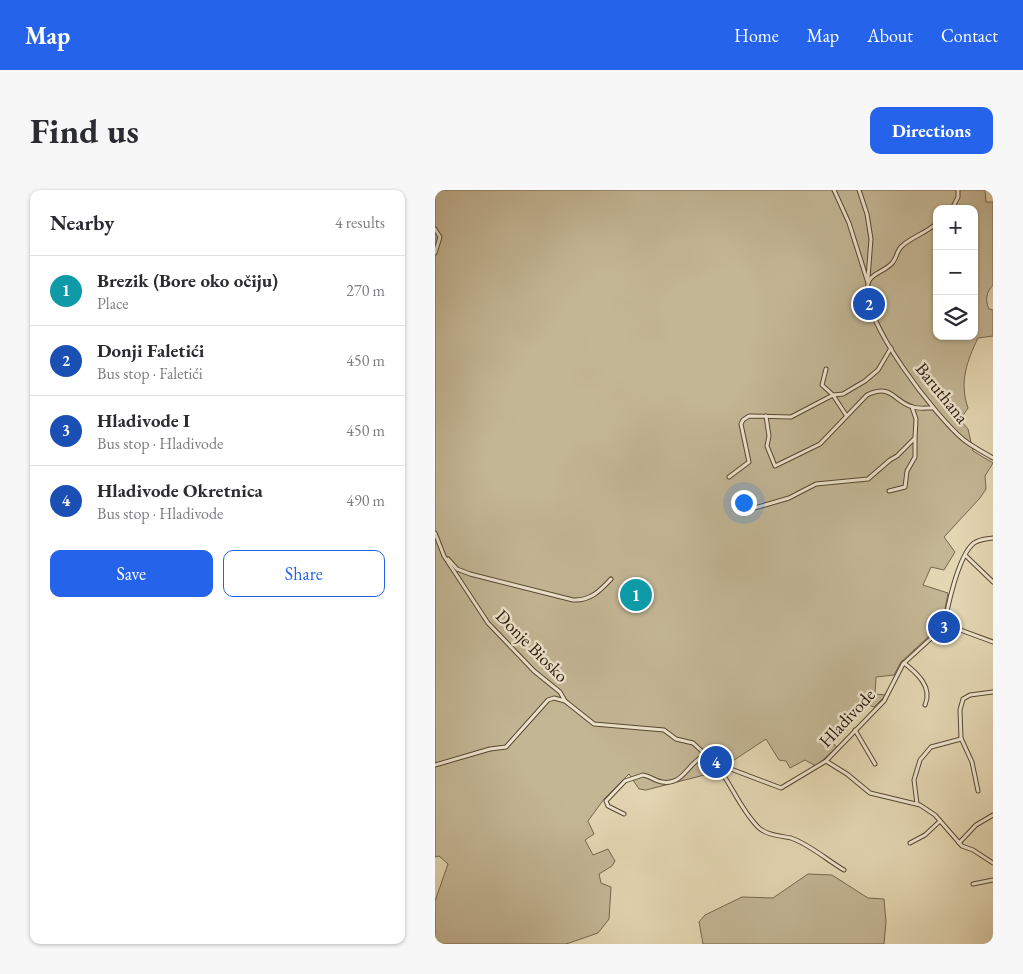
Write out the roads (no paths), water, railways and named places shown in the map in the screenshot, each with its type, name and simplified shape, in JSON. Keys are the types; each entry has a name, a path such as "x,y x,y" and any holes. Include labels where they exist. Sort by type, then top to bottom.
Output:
{"street":[{"path":"834,190 849,223 868,283"},
{"path":"859,190 867,214 871,239 868,283"},
{"path":"955,205 958,197 958,190"},
{"path":"868,283 874,276 894,262 901,246 933,226"},
{"path":"435,229 440,238 435,253"},
{"name":"Baruthana","path":"868,283 872,312 882,333 933,408 965,441 993,458"},
{"path":"729,477 749,462 741,422 749,416 791,417 833,395 843,394 865,381 878,370 891,347"},
{"path":"826,369 822,385 833,395 846,415"},
{"path":"766,416 769,436 767,446 775,466 820,444 846,415 867,395 875,391 892,392 912,407 933,408"},
{"path":"889,492 905,487 907,471 915,457 916,419 912,407"},
{"path":"751,509 789,498 816,484 868,479 897,456 915,438"},
{"name":"Donje Biosko","path":"435,533 443,556 488,623 533,671 560,692 565,701"},
{"path":"993,538 975,542 965,557 948,604 945,628 963,630 993,642"},
{"path":"443,556 457,569 470,574 573,600 583,600 593,595 611,579"},
{"path":"965,557 993,582"},
{"name":"Hladivode","path":"565,701 597,726 664,730 676,739 693,744 715,763 781,788 826,761 884,701 904,663 945,628"},
{"path":"904,663 921,678 927,691 928,698 925,705"},
{"path":"978,792 972,762 961,738 959,710 963,699 970,695 993,692"},
{"path":"435,765 490,749 506,747 548,700 554,698 565,701"},
{"path":"855,730 875,764"},
{"path":"917,804 914,780 920,760 931,746 959,742 961,738"},
{"path":"625,814 608,806 606,801 625,781 643,775 662,782 676,781 682,777 696,760 706,754"},
{"name":"Hladivode","path":"826,761 853,778 870,794 917,804 929,811 959,844 993,863"},
{"path":"715,763 725,774 742,806 757,827 769,833 797,840 844,870"},
{"path":"959,844 976,825 993,815"},
{"path":"910,843 925,836 940,821"},
{"path":"973,884 993,880"}],"place":[{"name":"Donji Faletići","path":"869,304"},
{"name":"Brezik (Bore oko očiju)","path":"636,595"},
{"name":"Hladivode I","path":"944,627"},
{"name":"Hladivode Okretnica","path":"716,762"}]}
